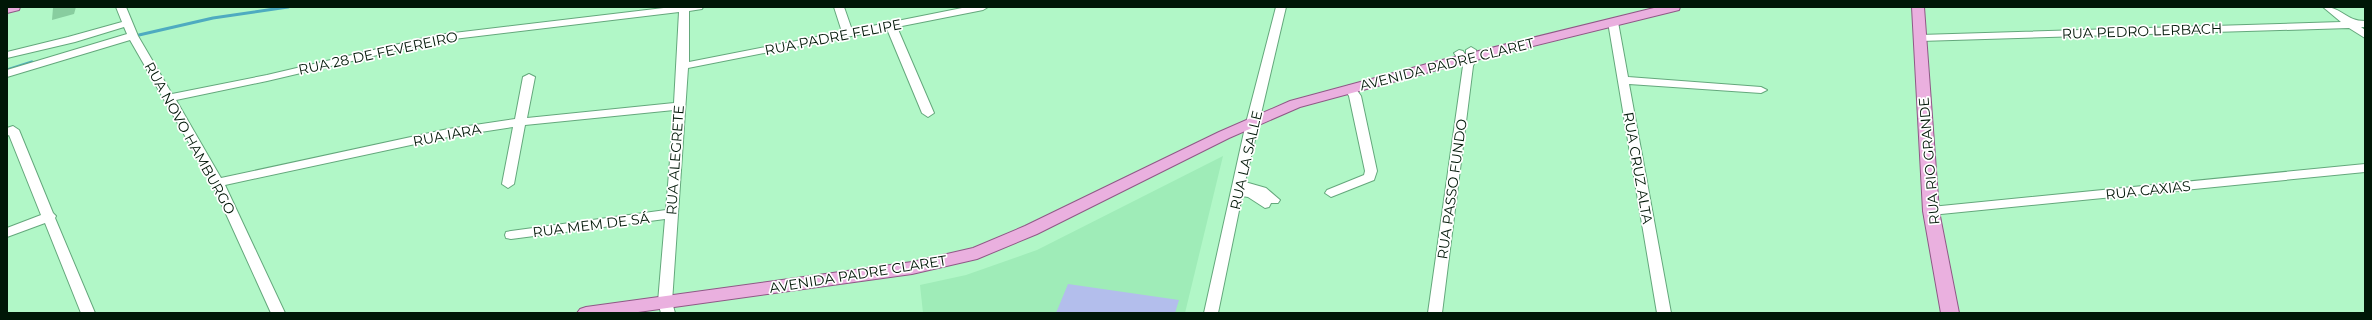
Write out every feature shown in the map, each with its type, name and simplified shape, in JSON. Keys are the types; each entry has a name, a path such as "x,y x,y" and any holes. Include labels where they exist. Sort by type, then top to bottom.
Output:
{"main road":[{"path":"7,8 14,7"},
{"name":"AVENIDA PADRE CLARET","path":"1255,118 1295,104 1350,88 1643,7"},
{"name":"AVENIDA PADRE CLARET","path":"1494,48 1674,7"},
{"name":"RUA RIO GRANDE","path":"1918,7 1931,211 1950,313"},
{"name":"AVENIDA PADRE CLARET","path":"586,313 666,307 912,268 977,253 1031,230 1224,135 1294,95 1466,57"}],"street":[{"name":"RUA NOVO HAMBURGO","path":"121,7 134,36 218,183 278,313"},
{"name":"RUA 28 DE FEVEREIRO","path":"170,98 267,78 437,38 698,7"},
{"path":"839,7 848,34"},
{"name":"RUA PADRE FELIPE","path":"683,66 891,26 948,10 982,7"},
{"name":"RUA LA SALLE","path":"1211,313 1281,7"},
{"path":"2328,7 2365,34"},
{"name":"RUA ALEGRETE","path":"666,307 683,66 684,9"},
{"name":"RUA CRUZ ALTA","path":"1613,22 1664,313"},
{"path":"7,61 128,23"},
{"name":"RUA PEDRO LERBACH","path":"1920,38 2365,24"},
{"path":"891,26 928,113"},
{"path":"7,74 134,36"},
{"path":"7,55 72,40"},
{"name":"RUA PASSO FUNDO","path":"1436,313 1466,57"},
{"path":"508,184 529,77"},
{"path":"1622,80 1762,90"},
{"path":"1331,193 1370,177 1371,171 1355,96 1350,88"},
{"name":"RUA IARA","path":"218,183 448,133 520,122 679,106"},
{"path":"10,131 50,216 88,313"},
{"name":"RUA CAXIAS","path":"1931,211 2365,168"},
{"path":"1239,187 1270,202"},
{"name":"RUA MEM DE SÁ","path":"511,235 672,214"},
{"path":"7,233 50,216"}],"shaded area":[{"path":"1223,156 1185,313 923,313 920,285 966,275 1037,250"},
{"path":"1068,284 1179,300 1175,313 1056,313"}],"building":[{"path":"76,7 74,14 52,20 53,8"}],"waterway":[{"path":"139,35 213,18 288,7"},
{"path":"7,70 32,62"}]}
